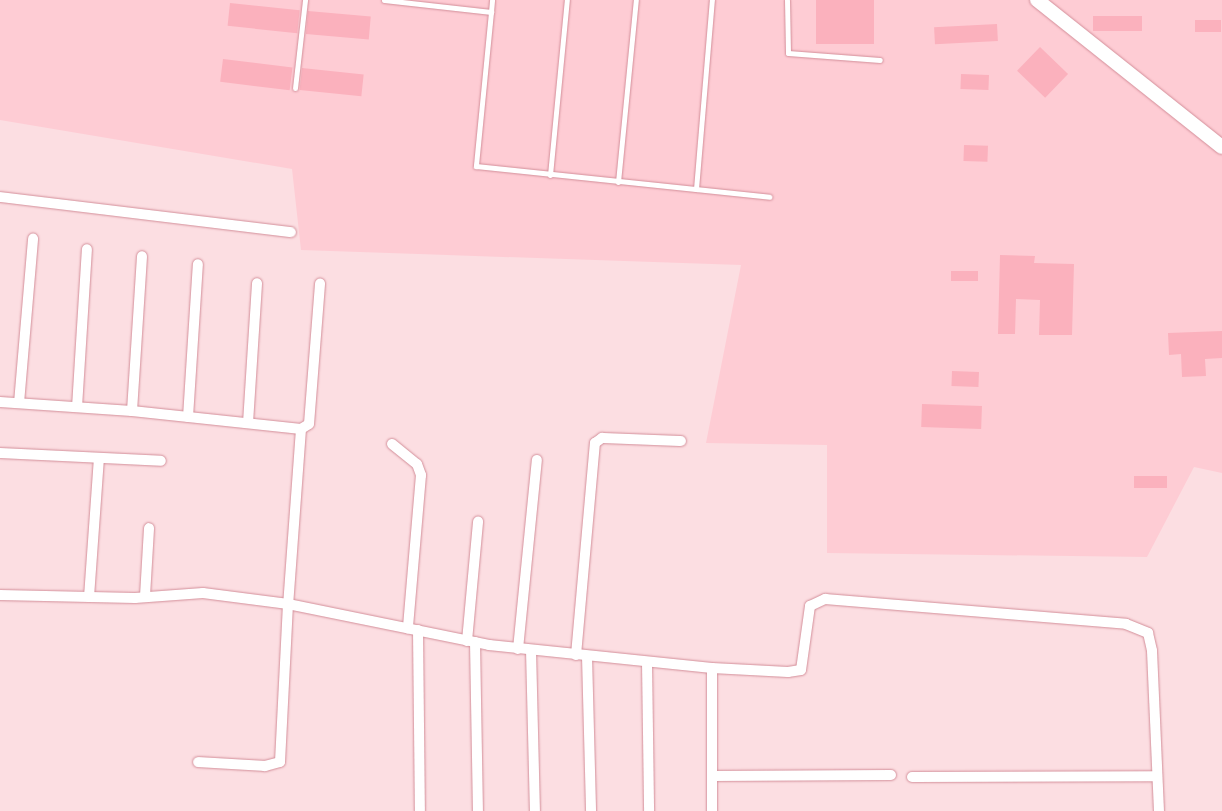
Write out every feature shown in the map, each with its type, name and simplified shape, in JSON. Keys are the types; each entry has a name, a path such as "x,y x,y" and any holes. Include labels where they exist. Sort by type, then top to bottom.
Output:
{"street":[{"path":"1038,0 1222,147"},
{"path":"0,197 291,232"},
{"path":"19,403 33,239"},
{"path":"77,407 87,249"},
{"path":"132,411 142,256"},
{"path":"188,417 198,264"},
{"path":"248,423 257,283"},
{"path":"198,762 265,766 280,762 288,604 302,430 309,424 320,283"},
{"path":"0,402 132,411 302,430"},
{"path":"576,655 595,443 602,438 682,441"},
{"path":"392,444 417,464 421,475 413,629 420,811"},
{"path":"0,453 161,461"},
{"path":"89,597 99,458"},
{"path":"518,649 537,460"},
{"path":"478,522 471,642 478,811"},
{"path":"145,596 149,528"},
{"path":"0,595 89,597 203,593 288,604 471,642 518,649 712,668 801,670 810,606 824,599 1126,624 1148,632 1152,652 1159,811"},
{"path":"531,650 535,811"},
{"path":"587,656 591,811"},
{"path":"647,662 650,811"},
{"path":"712,668 712,811"},
{"path":"712,776 891,775"},
{"path":"912,777 1157,776"}],"lane":[{"path":"295,88 306,0"},
{"path":"384,0 491,12"},
{"path":"492,0 476,166 769,197"},
{"path":"550,175 568,0"},
{"path":"618,182 636,0"},
{"path":"696,189 712,0"},
{"path":"787,0 788,53 880,60"}],"shaded area":[{"path":"0,0 1222,0 1222,473 1194,467 1147,557 827,553 827,445 706,443 741,265 301,250 292,169 0,120"}],"building":[{"path":"816,0 874,0 874,44 816,44"},
{"path":"230,3 300,10 297,33 228,26"},
{"path":"308,11 371,16 369,39 306,34"},
{"path":"1093,16 1142,16 1142,31 1093,31"},
{"path":"1195,20 1221,20 1221,32 1195,32"},
{"path":"997,24 998,41 935,44 934,27"},
{"path":"1040,47 1068,74 1045,98 1017,71"},
{"path":"223,59 292,68 290,90 220,82"},
{"path":"302,68 364,74 361,96 300,90"},
{"path":"961,74 989,75 988,90 960,89"},
{"path":"964,145 988,146 987,162 963,161"},
{"path":"1000,255 1035,256 1034,263 1074,264 1072,335 1039,335 1040,300 1016,299 1015,334 998,334"},
{"path":"951,271 978,271 978,281 951,281"},
{"path":"1222,331 1222,358 1205,359 1206,376 1182,377 1181,354 1169,355 1168,333"},
{"path":"952,371 979,372 978,387 951,386"},
{"path":"922,404 982,406 981,429 921,427"},
{"path":"1134,476 1167,476 1167,488 1134,488"}]}
